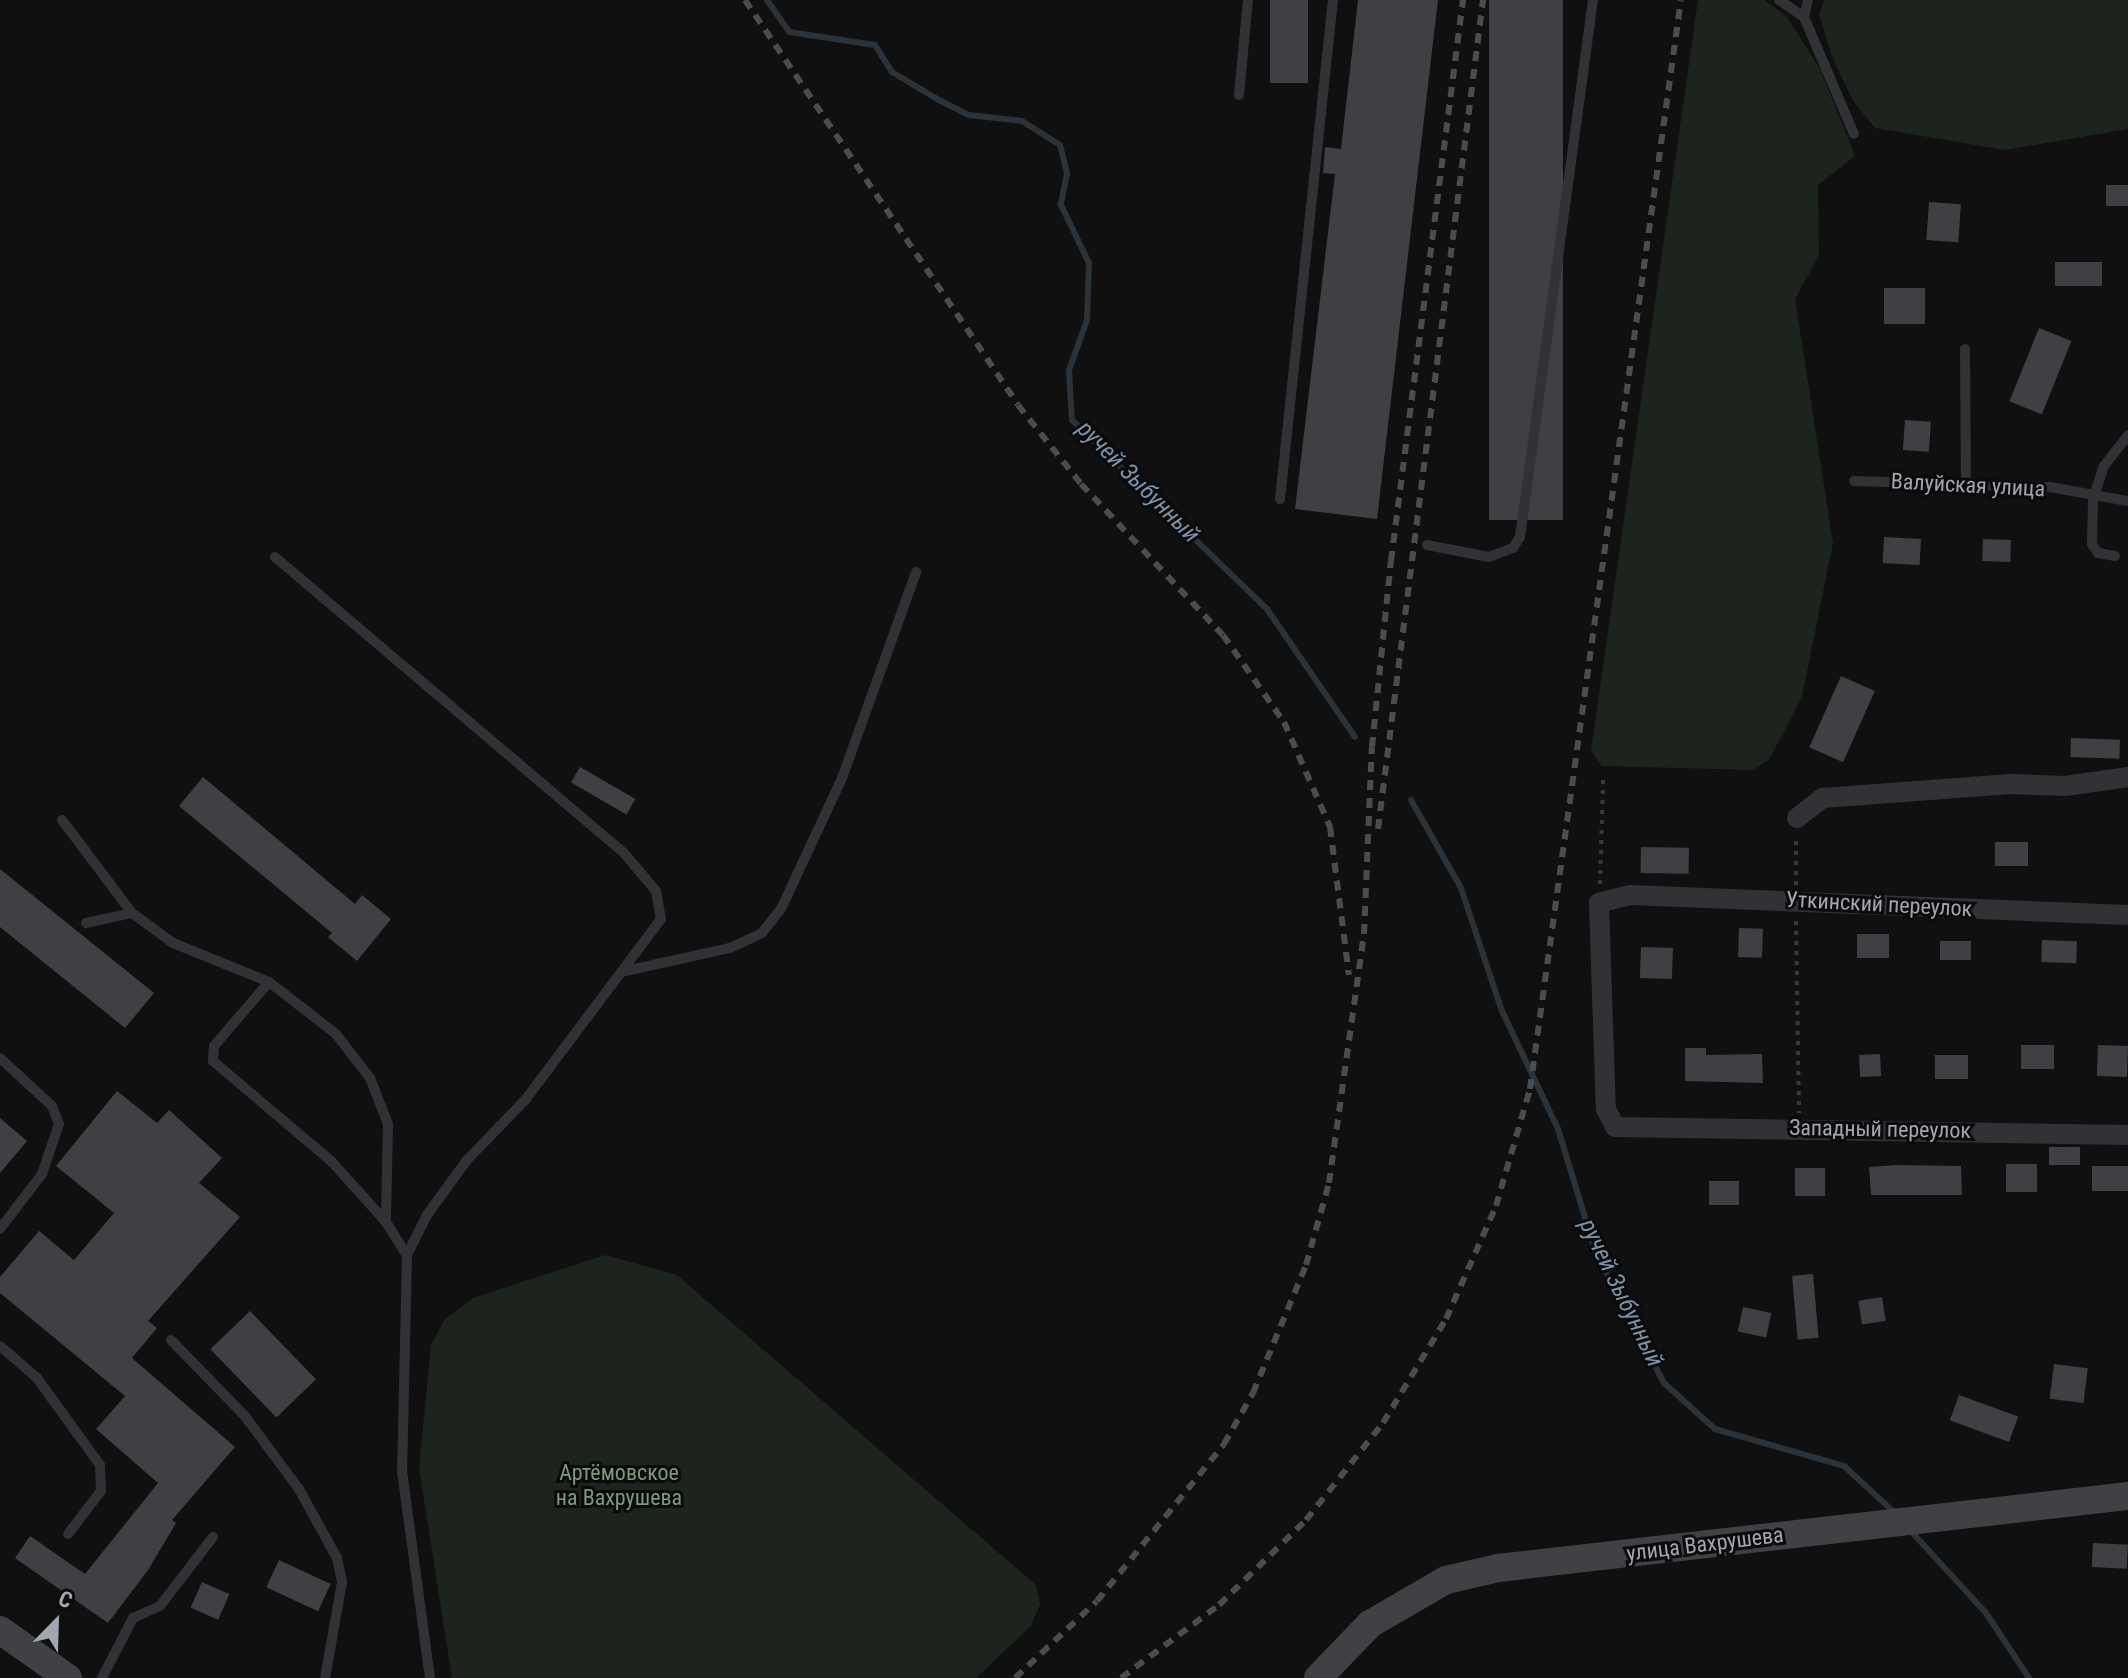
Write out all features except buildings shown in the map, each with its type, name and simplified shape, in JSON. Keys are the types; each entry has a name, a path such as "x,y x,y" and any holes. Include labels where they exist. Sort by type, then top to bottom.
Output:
{"main road":[{"name":"улица Вахрушева","path":"1318,1678 1370,1624 1446,1580 1901,1519 2128,1496"},
{"path":"0,1630 68,1678"}],"street":[{"path":"1797,818 1823,798 2010,784 2065,786 2128,777"},
{"name":"Уткинский переулок","path":"1599,903 1630,895 1796,899 2128,915"},
{"name":"Западный переулок","path":"1599,903 1606,1109 1615,1127 1799,1127 2128,1135"}],"lane":[{"path":"1239,95 1248,0"},
{"path":"1280,499 1333,0"},
{"path":"1427,545 1489,557 1513,548 1520,537 1593,0"},
{"path":"1779,0 1804,17 1854,134"},
{"path":"1804,17 1808,0"},
{"path":"1965,349 1966,482"},
{"path":"2115,556 2098,553 2092,544 2093,499 2104,466 2128,435"},
{"name":"Валуйская улица","path":"1854,481 1966,482 2050,487 2093,499 2128,501"},
{"path":"275,557 624,853 656,891 661,919 526,1099 467,1160 427,1215 407,1255 402,1471 430,1678"},
{"path":"621,972 730,948 762,933 781,909 842,778 916,572"},
{"path":"62,820 132,913 173,943 269,982 336,1034 370,1078 388,1124 386,1222"},
{"path":"86,923 132,913"},
{"path":"269,982 214,1046 213,1061 332,1162 386,1222 407,1255"},
{"path":"0,1058 52,1106 59,1124 42,1174 0,1229"},
{"path":"171,1340 244,1415 299,1489 337,1558 342,1582 325,1678"},
{"path":"0,1346 37,1378 100,1465 101,1491 68,1534"},
{"path":"102,1678 133,1618 160,1606 213,1537"}],"path":[{"path":"1599,903 1603,780"},
{"path":"1797,818 1799,1127"}],"green space":[{"path":"1698,0 1764,0 1787,17 1820,69 1855,156 1818,185 1819,255 1795,299 1833,543 1802,697 1769,760 1752,770 1602,766 1591,751"},
{"path":"1824,0 2128,0 2128,129 2005,150 1875,128 1853,101 1831,54 1819,14"},
{"name":"Артёмовское на Вахрушева","path":"605,1255 677,1275 1036,1585 1040,1604 1031,1626 976,1678 452,1678 419,1468 431,1345 444,1320 473,1298"}],"waterway":[{"name":"ручей Зыбунный","path":"767,0 789,32 875,45 892,72 939,100 969,115 1022,121 1060,145 1067,173 1061,205 1089,263 1087,320 1069,370 1072,420 1267,609 1355,737"},
{"name":"ручей Зыбунный","path":"1411,800 1461,888 1502,1011 1558,1129 1596,1253 1664,1383 1715,1429 1844,1466 1896,1514"},
{"name":"ручей Зыбунный","path":"1909,1529 1986,1613 2029,1678"}],"railway":[{"path":"745,0 1018,405 1081,484 1223,635 1284,722 1330,827 1349,975"},
{"path":"1015,1678 1097,1601 1224,1444 1253,1393 1306,1265 1329,1183 1364,934 1372,747 1391,561 1463,0"},
{"path":"1378,829 1483,0"},
{"path":"1121,1678 1219,1605 1306,1520 1383,1423 1446,1319 1496,1206 1530,1089 1681,0"}]}
